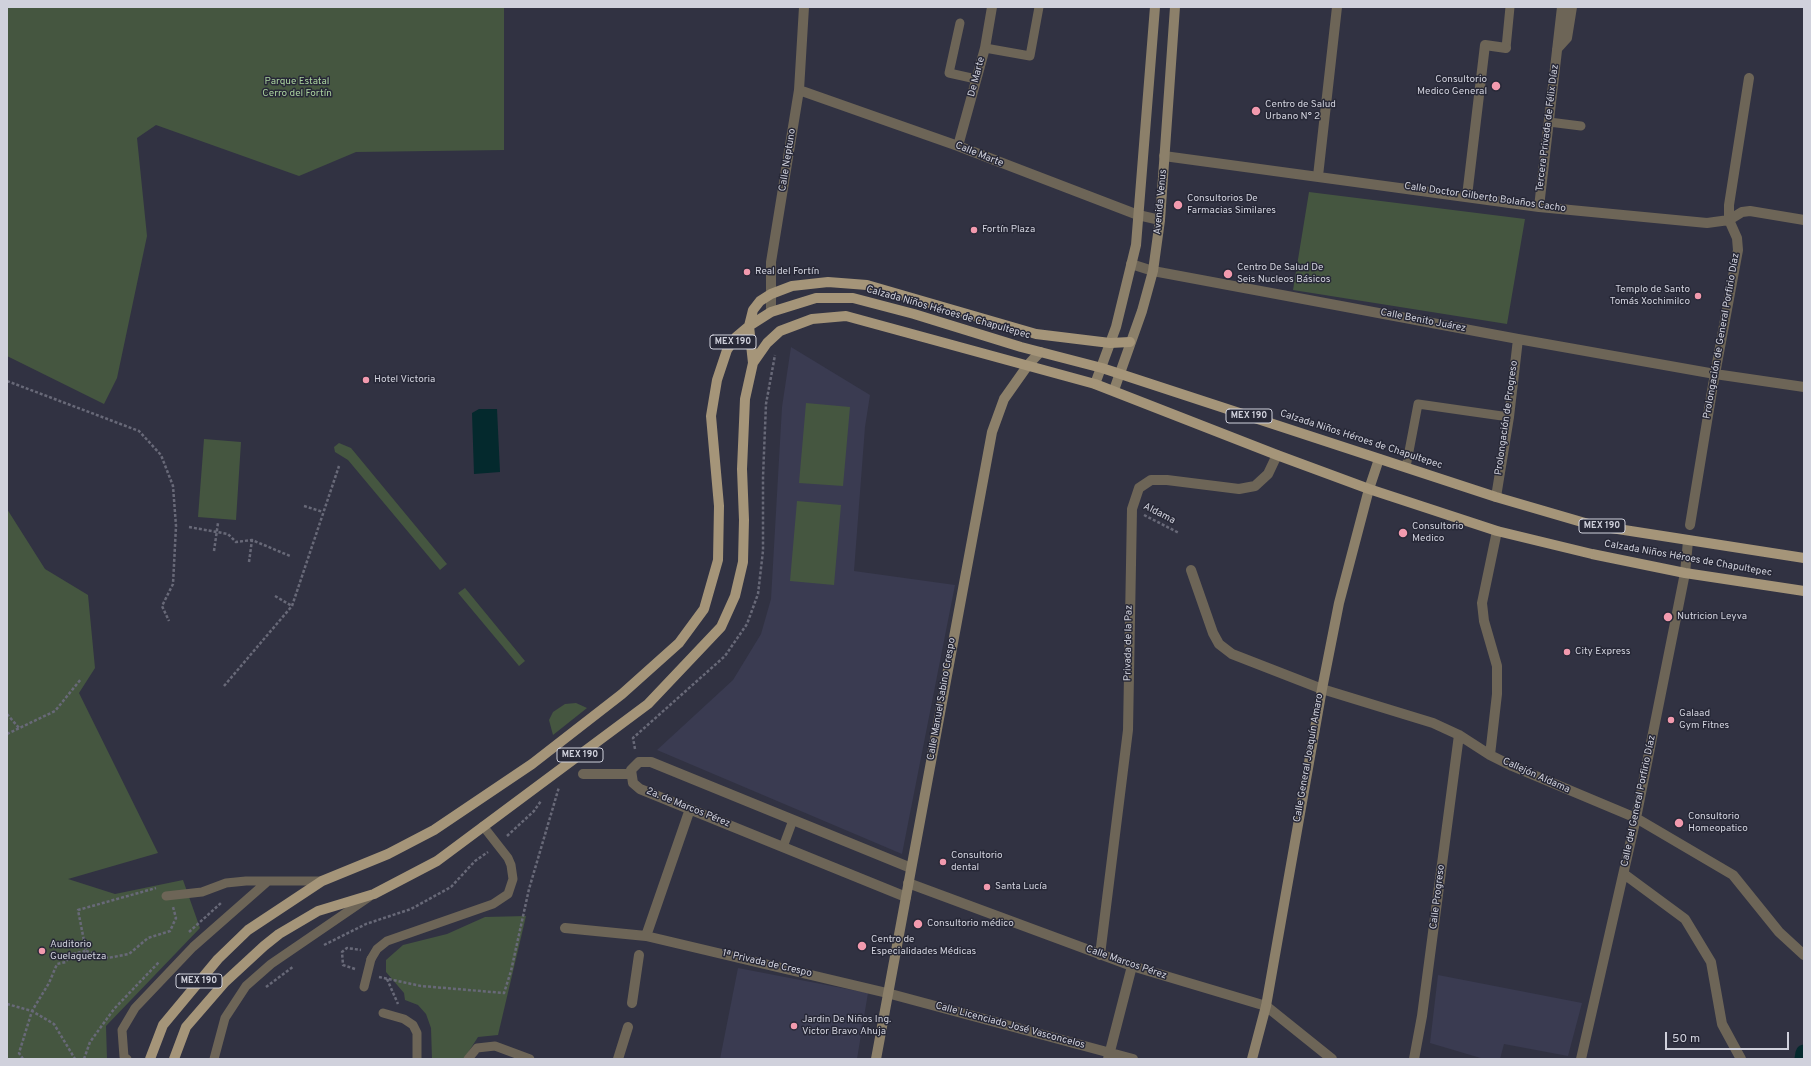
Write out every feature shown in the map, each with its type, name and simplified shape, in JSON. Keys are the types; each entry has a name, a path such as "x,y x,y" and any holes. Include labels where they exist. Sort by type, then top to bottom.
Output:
{"main road":[{"path":"753,364 748,326 753,310 760,301 771,294 792,286 828,282 867,285 1036,334 1110,343 1130,342"},
{"name":"Calzada Niños Héroes de Chapultepec","path":"150,1059 163,1025 233,943 265,917 322,881 388,854 434,830 532,764 610,704 679,643 704,609 718,560 719,506 711,416 717,380 727,350 736,337 748,326 771,312 816,298 852,298 914,314 1040,352 1102,368 1496,497 1592,525 1804,558"},
{"name":"Calzada Niños Héroes de Chapultepec","path":"174,1059 186,1027 241,966 279,934 318,911 374,894 437,860 648,704 720,627 735,596 743,562 744,520 742,469 745,399 753,364 767,343 780,331 812,319 846,316 1095,384 1369,489 1498,531 1592,554 1685,573 1804,590"}],"street":[{"name":"Calle Neptuno","path":"771,312 771,262 799,90 804,7"},
{"name":"De Marte","path":"958,146 984,48 992,7"},
{"path":"1095,384 1110,343 1136,245 1156,7"},
{"name":"Avenida Venus","path":"1114,390 1142,311 1153,271 1160,220 1175,7"},
{"path":"1318,176 1337,7"},
{"name":"Tercera Privada de Félix Díaz","path":"1539,207 1562,7"},
{"name":"Tercera Privada de Félix Díaz","path":"1557,50 1567,38 1572,7"},
{"path":"1467,196 1485,45 1506,48"},
{"name":"Prolongación de General Porfirio Díaz","path":"1690,525 1715,374 1738,250 1737,238 1729,220 1729,205 1749,78"},
{"name":"Calle Marte","path":"799,90 958,146 1138,215 1160,220"},
{"name":"Calle Doctor Gilberto Bolaños Cacho","path":"1164,156 1539,207 1707,223 1729,220 1742,212 1750,211 1804,220"},
{"name":"Calle Benito Juárez","path":"1131,264 1153,271 1518,339 1715,374 1804,387"},
{"name":"Prolongación de Progreso","path":"1496,497 1509,417 1518,339"},
{"name":"Calle Manuel Sabino Crespo","path":"876,1059 887,992 992,432 1004,399 1028,365 1040,352"},
{"name":"Privada de la Paz","path":"1100,955 1128,730 1132,509 1140,488 1151,480 1167,480 1239,489 1255,486 1268,474 1277,455"},
{"name":"Calle General Joaquín Amaro","path":"1252,1059 1266,1006 1324,676 1339,603 1369,489 1379,459"},
{"path":"1490,755 1498,694 1497,666 1484,621 1482,602 1498,531"},
{"name":"Calle del General Porfirio Díaz","path":"1581,1059 1636,818 1685,573 1688,541"},
{"name":"Callejón Aldama","path":"1191,570 1213,633 1220,644 1232,654 1322,689 1433,723 1459,735 1490,755 1512,766 1636,818 1733,875 1779,932 1804,955"},
{"name":"Calle Progreso","path":"1414,1059 1422,1016 1459,735"},
{"path":"583,774 630,774 632,768 637,763 645,761 651,762 911,868"},
{"name":"2a. de Marcos Pérez","path":"630,774 633,783 637,787 906,897"},
{"path":"646,936 690,809"},
{"path":"1624,874 1685,919 1710,962 1722,1024 1741,1059"},
{"name":"Calle Marcos Pérez","path":"908,883 1132,966 1266,1006 1332,1059"},
{"name":"1ª Privada de Crespo","path":"565,928 646,936 887,992"},
{"path":"631,1008 640,956"},
{"path":"1108,1056 1132,966"},
{"name":"Calle Licenciado José Vasconcelos","path":"887,992 1108,1056 1133,1059"},
{"path":"618,1059 628,1027"}],"lane":[{"path":"984,48 1030,56 1039,7"},
{"path":"1506,48 1510,7"},
{"path":"960,23 949,72 976,79"},
{"path":"1549,122 1581,126"},
{"path":"1406,467 1418,404 1509,417"},
{"path":"783,847 793,820"},
{"path":"364,987 372,956 387,941 493,904 504,898 511,886 512,870 508,858 484,826"},
{"path":"127,1059 124,1057 122,1030 135,1008 193,947 268,881"},
{"path":"166,896 202,892 226,883 322,881"},
{"path":"214,1059 225,1018 246,986 271,964 374,894"},
{"path":"383,1013 404,1019 413,1025 417,1033 417,1059"},
{"path":"468,1059 477,1048 495,1046 530,1059"}],"path":[{"path":"7,381 139,431 161,455 173,486 176,526 173,584 162,606 168,621"},
{"path":"224,686 292,606 339,466"},
{"path":"304,506 324,512"},
{"name":"Aldama","path":"1132,509 1179,533"},
{"path":"214,551 218,523"},
{"path":"189,527 228,534 236,542 252,540 290,556"},
{"path":"248,562 252,540"},
{"path":"275,596 292,606"},
{"path":"7,734 55,711 81,679"},
{"path":"7,714 19,728"},
{"path":"375,977 421,986 504,992 511,971 529,889 560,785 555,788"},
{"path":"320,947 366,924 411,909 451,887 475,861 498,845 515,826 534,811 542,800"},
{"path":"23,1059 19,1054 32,1011 49,983 57,964 66,962 71,954 86,950 108,958 129,954 148,938 170,931 176,918 172,903 157,888 78,910 86,950"},
{"path":"356,969 343,964 342,952 347,948 372,956"},
{"path":"262,990 298,963"},
{"path":"387,979 404,1019"},
{"path":"84,1059 90,1042 114,1009 132,990"},
{"path":"7,1004 32,1011 54,1024 75,1059"}],"shaded area":[{"path":"791,347 870,395 865,427 854,571 955,585 902,854 657,750 733,680 761,634 771,599 782,407"},
{"path":"479,409 497,409 500,472 474,474 472,413"},
{"name":"Jardin De Niños Ing. Victor Bravo Ahuja","path":"738,968 868,993 857,1059 720,1059"},
{"path":"1438,975 1582,1003 1568,1056 1504,1044 1500,1059 1484,1059 1430,1043"}],"green space":[{"name":"Parque Estatal Cerro del Fortín","path":"7,7 504,7 504,150 356,152 299,176 156,125 137,138 147,236 117,378 104,404 7,356"},
{"path":"1309,192 1525,219 1507,324 1293,290"},
{"path":"806,403 850,407 843,486 799,483"},
{"path":"204,439 241,442 236,520 198,517"},
{"path":"339,443 351,448 447,564 440,570 348,460 335,452 334,447"},
{"path":"797,501 841,505 834,585 790,581"},
{"path":"7,509 45,569 88,595 95,668 79,693 158,853 68,879 115,894 183,880 200,928 106,1026 107,1059 7,1059"},
{"path":"465,588 525,661 519,666 458,593"},
{"path":"576,703 587,708 553,735 549,720 553,712 565,704"},
{"path":"526,916 498,1035 478,1037 464,1059 432,1059 431,1028 426,1014 418,1005 405,1000 404,993 386,972 386,960 403,945 447,934 485,917"}],"waterway":[{"path":"1803,1059 1804,1053"}],"place":[{"name":"Consultorio Medico General","path":"1496,86"},
{"name":"Centro de Salud Urbano N° 2","path":"1256,111"},
{"name":"Consultorios De Farmacias Similares","path":"1178,205"},
{"name":"Fortín Plaza","path":"974,230"},
{"name":"Real del Fortín","path":"747,272"},
{"name":"Centro De Salud De Seis Nucleos Básicos","path":"1228,274"},
{"name":"Templo de Santo Tomás Xochimilco","path":"1698,296"},
{"name":"Hotel Victoria","path":"366,380"},
{"name":"Consultorio Medico","path":"1403,533"},
{"name":"Nutricion Leyva","path":"1668,617"},
{"name":"City Express","path":"1567,652"},
{"name":"Galaad Gym Fitnes","path":"1671,720"},
{"name":"Consultorio Homeopatico","path":"1679,823"},
{"name":"Consultorio dental","path":"943,862"},
{"name":"Santa Lucía","path":"987,887"},
{"name":"Consultorio médico","path":"918,924"},
{"name":"Centro de Especialidades Médicas","path":"862,946"},
{"name":"Auditorio Guelaguetza","path":"42,951"},
{"name":"Jardin De Niños Ing. Victor Bravo Ahuja","path":"794,1026"}]}
